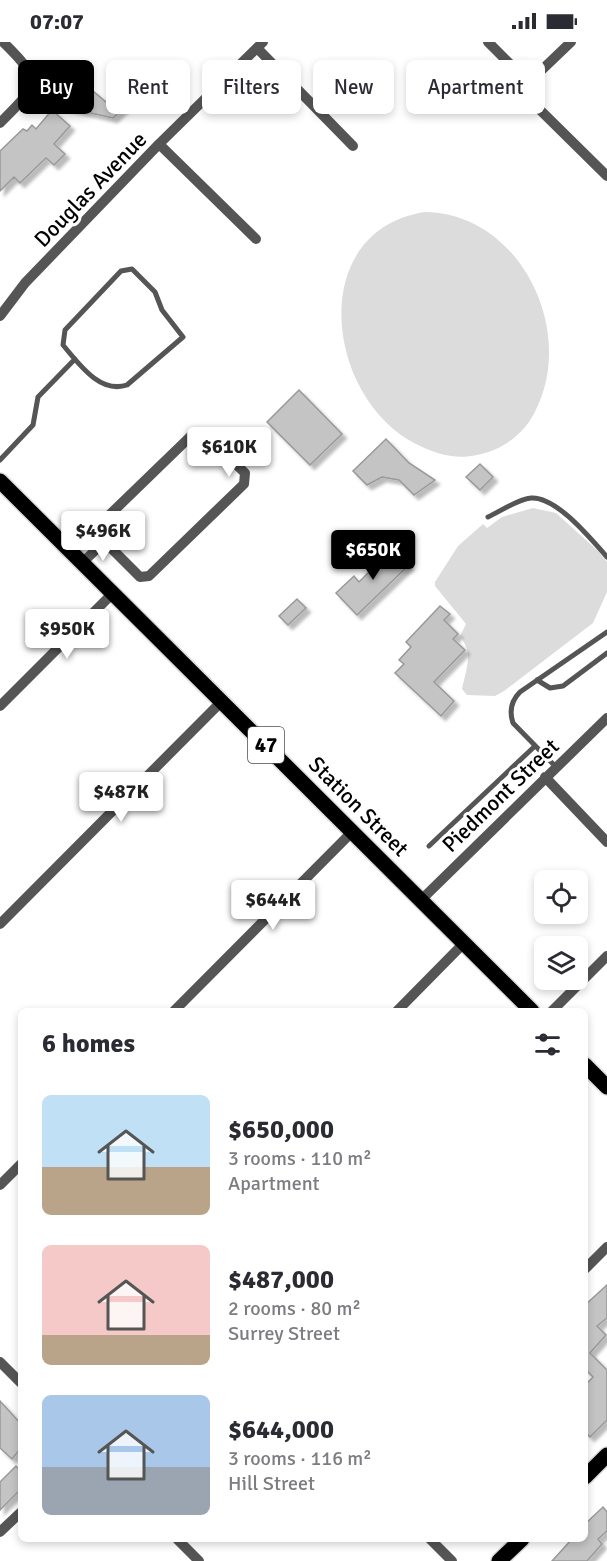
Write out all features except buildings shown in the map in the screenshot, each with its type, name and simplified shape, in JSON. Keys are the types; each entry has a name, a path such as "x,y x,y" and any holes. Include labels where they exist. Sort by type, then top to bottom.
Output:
{"main road":[{"name":"Station Street","path":"0,481 529,1008"},
{"path":"588,1068 607,1087"},
{"path":"588,1469 607,1455"},
{"path":"500,1561 519,1542"}],"street":[{"path":"0,123 28,96 32,80 25,64 3,42"},
{"path":"488,42 506,60"},
{"path":"545,67 571,42"},
{"path":"261,45 353,146"},
{"name":"Douglas Avenue","path":"0,316 25,283 159,144 261,45"},
{"path":"544,114 607,176"},
{"path":"159,144 256,239"},
{"path":"194,434 205,434 245,473 244,484 149,576 140,578 104,542 98,535 98,526 194,434"},
{"path":"82,562 104,542"},
{"path":"0,706 113,593"},
{"path":"0,924 222,701"},
{"name":"Piedmont Street","path":"421,900 607,718"},
{"path":"545,777 607,842"},
{"path":"177,1008 353,831"},
{"path":"400,1008 464,943"},
{"path":"555,1008 607,956"},
{"path":"0,1185 18,1167"},
{"path":"588,1266 607,1247"},
{"path":"0,1362 18,1380"},
{"path":"0,1533 18,1515"},
{"path":"180,1542 199,1561"},
{"path":"433,1542 452,1561"}],"lane":[{"path":"132,269 155,292 162,310 183,337 127,385 116,389 104,386 75,359 63,345 64,330 121,271 132,269"},
{"path":"0,460 33,425 38,397 75,359"},
{"path":"488,517 529,497 544,498 568,516 607,557"},
{"path":"556,767 513,723 511,714 516,697 607,632"},
{"path":"537,680 550,688 563,686 607,653"},
{"path":"429,846 535,746"}],"shaded area":[{"path":"425,212 460,218 490,234 515,258 534,287 545,320 549,355 544,390 529,422 519,434 506,443 492,451 477,455 453,456 431,451 416,444 385,421 362,390 347,355 341,317 346,281 360,249 387,225"},
{"path":"533,508 556,513 598,551 607,562 607,592 593,623 504,691 495,696 467,695 462,689 468,655 460,636 466,624 435,586 435,582 458,546 483,524 487,528 502,517"}]}
